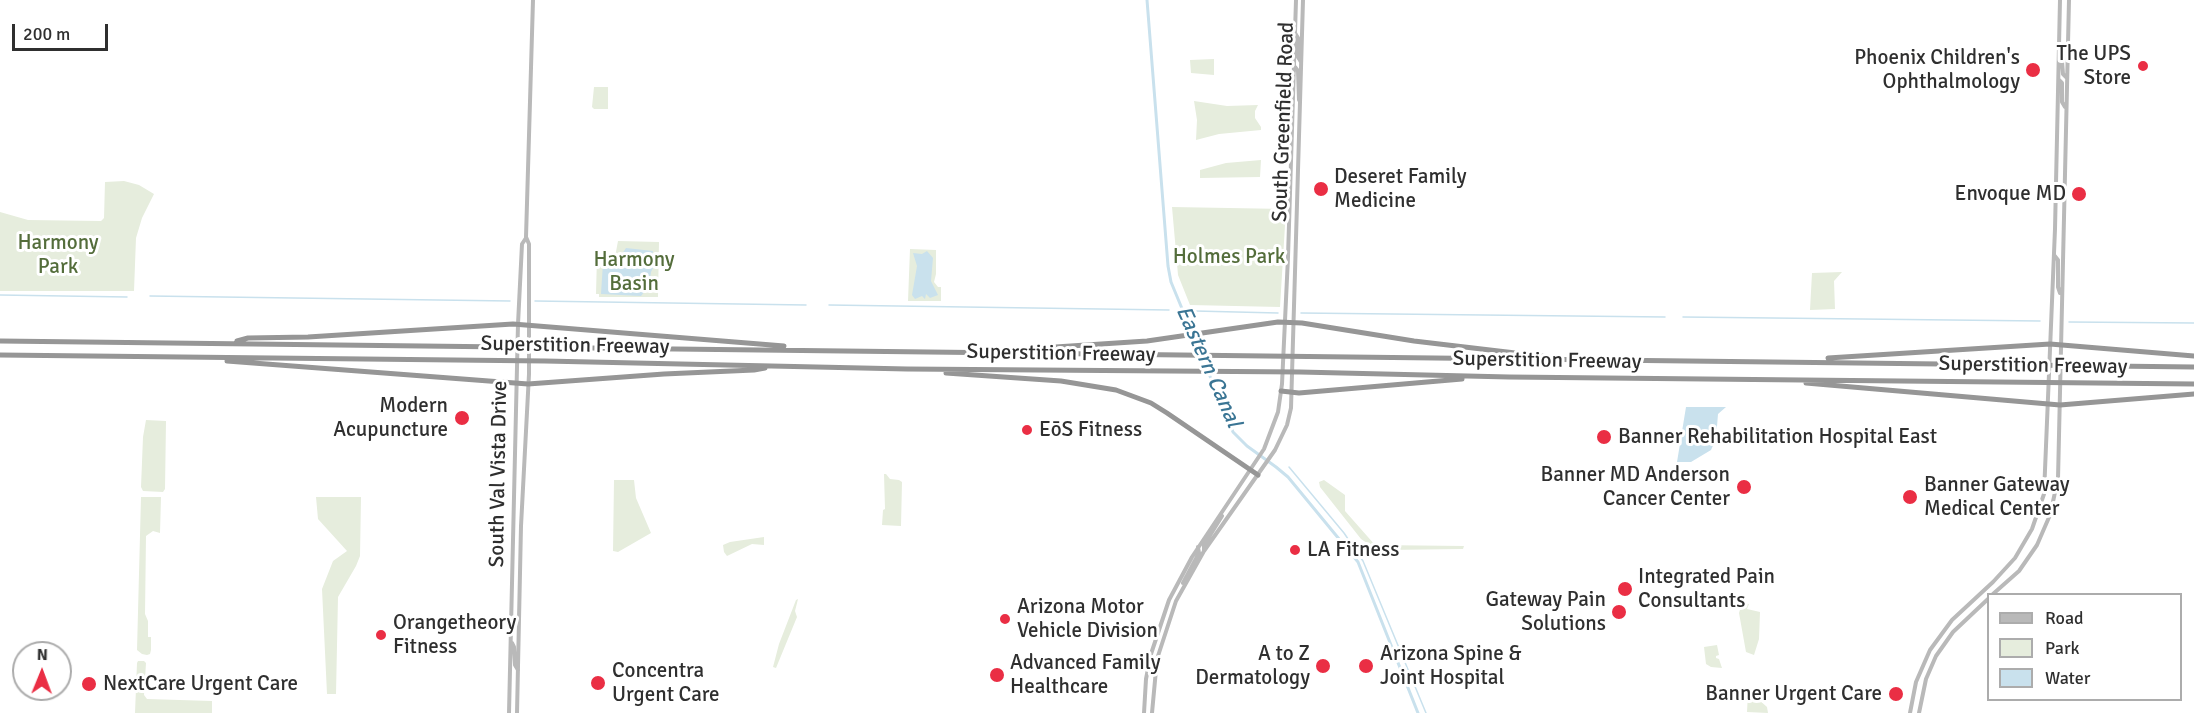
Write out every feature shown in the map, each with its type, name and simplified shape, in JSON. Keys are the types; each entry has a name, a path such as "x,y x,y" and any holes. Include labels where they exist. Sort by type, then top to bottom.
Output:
{"highway":[{"path":"1015,351 1175,338 1295,323 1528,356 1622,361"},
{"path":"230,342 248,338 308,337 518,324 825,350"},
{"name":"Superstition Freeway","path":"0,341 1015,351 1300,357 2194,367"},
{"path":"1811,361 2050,344 2194,356"},
{"name":"Superstition Freeway","path":"0,355 885,369 2194,384"},
{"path":"177,357 528,384 673,373 754,370 772,366"},
{"path":"907,369 1072,382 1116,390 1150,403 1258,475"},
{"path":"1281,391 1509,377"},
{"path":"1748,380 1885,389 2060,405 2194,394"}],"main road":[{"name":"South Val Vista Drive","path":"517,713 522,508 529,374 529,244 526,237 532,0"},
{"name":"South Greenfield Road","path":"1144,713 1146,679 1159,626 1175,587 1198,548 1258,459 1276,420 1281,391 1296,0"},
{"name":"South Greenfield Road","path":"1152,713 1155,671 1160,648 1181,590 1204,551 1272,455 1287,426 1293,392 1304,0"},
{"path":"1910,713 1918,677 1930,650 1957,614 2002,574 2015,558 2032,529 2040,508 2046,476 2060,0"},
{"path":"1995,593 2019,571 2041,538 2052,508 2058,471 2069,0"},
{"path":"1295,32 1298,38 1299,59 1302,63"},
{"path":"2059,46 2062,54 2062,74 2066,77"},
{"path":"1294,67 1298,71 1300,103"},
{"path":"2059,80 2062,83 2062,102 2065,107"},
{"name":"South Val Vista Drive","path":"509,713 518,324 522,244 526,237"},
{"path":"2054,255 2058,260 2058,287 2062,296"},
{"path":"1204,551 1204,545 1218,525 1224,510"},
{"path":"1181,590 1186,574 1199,553 1198,548"},
{"path":"1919,713 1926,679 1936,656 1960,624 1987,601"},
{"path":"511,642 518,670"},
{"path":"1918,677 1926,679"}],"green space":[{"path":"1214,59 1214,75 1191,73 1190,60"},
{"path":"594,87 608,87 608,109 592,107"},
{"path":"1194,101 1227,106 1258,105 1255,118 1261,130 1219,134 1196,140 1197,120"},
{"path":"1261,160 1260,177 1200,178 1200,170 1226,163"},
{"name":"Harmony Park","path":"124,181 139,185 154,194 142,218 136,238 134,291 0,291 0,212 28,220 101,221 104,218 105,182"},
{"name":"Holmes Park","path":"1172,207 1286,209 1280,307 1190,305 1178,275"},
{"name":"Harmony Basin","path":"618,241 659,242 658,297 599,297 599,294 596,294 597,256 615,257"},
{"path":"910,249 936,250 934,282 941,287 941,301 908,301"},
{"path":"1842,272 1834,281 1835,309 1810,310 1812,273"},
{"path":"146,420 166,421 165,489 163,492 143,491 141,487"},
{"path":"884,474 890,479 902,482 901,526 882,525 885,509"},
{"path":"614,480 634,480 636,498 651,533 618,552 613,551"},
{"path":"1324,480 1345,495 1345,511 1375,545 1464,546 1463,549 1385,550 1370,545 1361,539 1320,487 1319,482"},
{"path":"141,497 161,497 160,533 153,531 146,536 145,614 148,621 148,637 151,637 151,650 147,655 137,650"},
{"path":"316,497 361,497 360,556 338,597 336,694 327,694 322,589 333,561 347,551 318,519"},
{"path":"764,537 764,545 752,544 727,556 724,552 723,545 730,542"},
{"path":"798,599 795,611 797,617 776,668 773,667 779,644"},
{"path":"1742,603 1749,604 1747,609 1760,612 1759,639 1754,655 1746,652 1739,613"},
{"path":"1717,645 1719,655 1716,658 1719,659 1722,668 1706,664 1704,647"},
{"path":"138,661 146,663 144,695 147,699 212,701 212,713 135,713"},
{"path":"1748,693 1759,694 1758,699 1767,707 1768,713 1747,712"}],"water":[{"path":"1904,50 1920,50 1920,56 1914,56 1914,61 1891,61 1891,55 1898,51 1901,51 1901,59 1904,59"},
{"name":"Harmony Basin","path":"626,248 653,251 651,260 655,264 649,286 641,296 601,294 603,263 618,260"},
{"path":"927,251 933,258 931,281 938,295 930,298 926,294 925,299 922,296 915,299 912,295 917,266 913,253 922,254"},
{"path":"1686,407 1726,407 1718,414 1716,439 1711,450 1691,462 1677,462"}],"waterway":[{"name":"Eastern Canal","path":"1147,0 1171,282 1233,432 1247,446 1288,477 1358,562 1418,713"},
{"path":"0,295 127,297"},
{"path":"150,296 510,301"},
{"path":"535,301 806,305"},
{"path":"829,305 1169,310"},
{"path":"1195,311 1278,313"},
{"path":"1301,313 1665,317"},
{"path":"1683,317 2040,321"},
{"path":"2069,322 2194,323"},
{"path":"1289,467 1344,533 1363,561 1426,713"}],"place":[{"name":"The UPS Store","path":"2143,66"},
{"name":"Phoenix Children's Ophthalmology","path":"2033,70"},
{"name":"Deseret Family Medicine","path":"1321,189"},
{"name":"Envoque MD","path":"2079,194"},
{"name":"Modern Acupuncture","path":"462,418"},
{"name":"EōS Fitness","path":"1027,430"},
{"name":"Banner Rehabilitation Hospital East","path":"1604,437"},
{"name":"Banner MD Anderson Cancer Center","path":"1744,487"},
{"name":"Banner Gateway Medical Center","path":"1910,497"},
{"name":"LA Fitness","path":"1295,550"},
{"name":"Integrated Pain Consultants","path":"1625,589"},
{"name":"Gateway Pain Solutions","path":"1619,612"},
{"name":"Arizona Motor Vehicle Division","path":"1005,619"},
{"name":"Orangetheory Fitness","path":"381,635"},
{"name":"A to Z Dermatology","path":"1323,666"},
{"name":"Arizona Spine & Joint Hospital","path":"1366,666"},
{"name":"Advanced Family Healthcare","path":"997,675"},
{"name":"Concentra Urgent Care","path":"598,683"},
{"name":"NextCare Urgent Care","path":"89,684"},
{"name":"Banner Urgent Care","path":"1896,694"}]}
